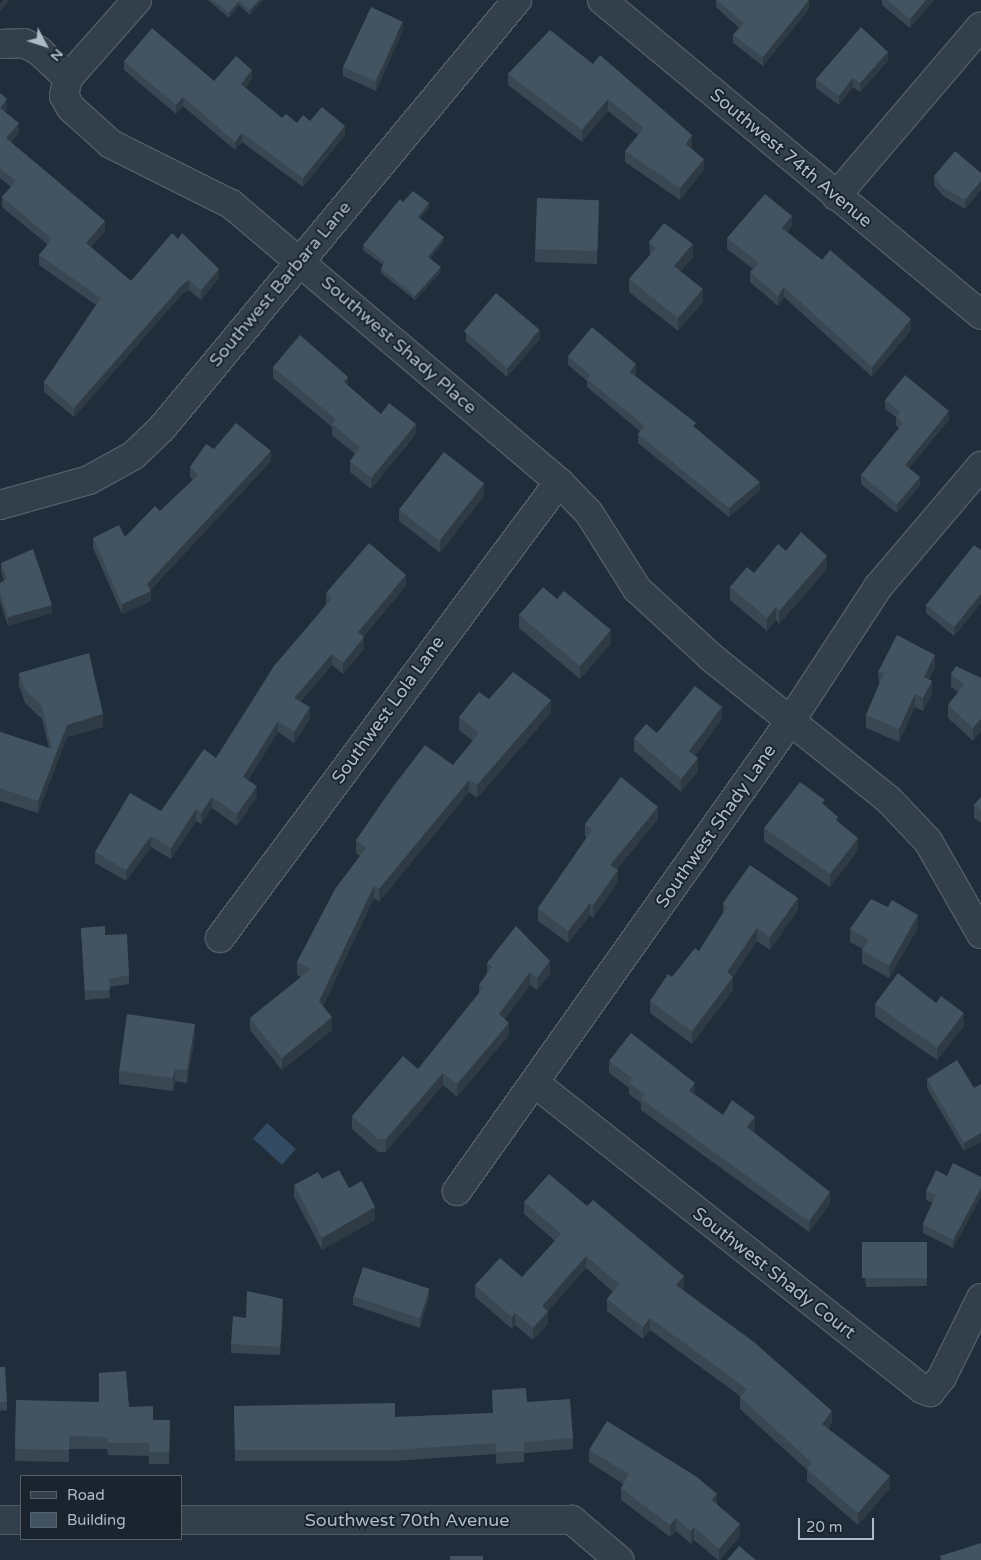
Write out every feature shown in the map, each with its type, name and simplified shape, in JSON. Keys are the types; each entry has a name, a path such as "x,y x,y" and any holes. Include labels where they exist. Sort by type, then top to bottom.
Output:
{"street":[{"path":"0,44 32,47 68,78 137,0"},
{"name":"Southwest Barbara Lane","path":"0,505 62,491 134,455 162,428 299,259 517,0"},
{"name":"Southwest 74th Avenue","path":"602,0 981,315"},
{"path":"836,196 981,26"},
{"name":"Southwest Shady Place","path":"68,78 64,96 71,108 111,144 231,204 299,259 559,482 589,513 637,589 712,658 791,720"},
{"name":"Southwest Shady Lane","path":"458,1191 536,1084 791,720 878,587 981,466"},
{"name":"Southwest Lola Lane","path":"220,938 559,482"},
{"path":"791,720 888,799 928,841 981,934"},
{"name":"Southwest Shady Court","path":"536,1084 922,1389 930,1392 942,1377 981,1298"},
{"path":"0,1520 20,1520"},
{"name":"Southwest 70th Avenue","path":"182,1520 572,1520 619,1560"}],"water":[{"path":"267,1123 296,1149 282,1165 253,1139"}],"building":[{"path":"213,0 259,0 250,10 239,1 229,13"},
{"path":"717,0 809,0 763,57 733,35 744,23"},
{"path":"887,0 926,0 910,19"},
{"path":"371,7 403,22 375,82 343,67"},
{"path":"861,27 888,52 860,83 853,78 839,96 816,79"},
{"path":"152,28 214,81 236,56 252,70 241,84 282,118 286,114 297,123 303,115 310,121 322,107 345,126 303,178 242,133 235,142 183,97 176,105 124,61"},
{"path":"550,30 593,64 600,55 692,135 686,144 704,159 680,188 625,151 644,128 608,99 582,130 508,74"},
{"path":"0,93 7,99 0,108"},
{"path":"0,108 19,123 6,138 105,221 86,243 131,281 172,233 178,239 182,233 219,269 201,290 189,280 183,284 74,408 44,382 101,298 39,255 52,239 2,197 16,181 0,168"},
{"path":"955,151 981,173 981,181 965,200 943,188 934,176"},
{"path":"413,191 429,203 418,217 444,237 428,257 441,267 415,296 381,268 385,262 363,245 400,199 403,202"},
{"path":"765,194 792,216 782,228 822,260 830,250 911,319 872,367 784,287 778,296 750,272 759,263 727,238"},
{"path":"537,198 599,200 597,251 535,249"},
{"path":"664,223 693,244 674,266 703,289 678,318 629,279 656,248 649,242"},
{"path":"496,293 540,330 508,368 464,331"},
{"path":"592,327 636,364 630,372 696,423 693,426 760,482 729,508 638,434 645,426 587,379 590,375 568,356"},
{"path":"300,335 348,377 344,382 381,414 389,403 416,424 371,478 350,461 360,447 332,424 336,419 273,367"},
{"path":"905,375 949,411 905,465 920,477 897,504 861,475 903,423 896,417 900,412 885,400"},
{"path":"236,423 271,451 147,584 151,591 122,604 93,538 119,525 125,537 155,506 160,511 198,475 190,467 206,444 214,449"},
{"path":"444,452 484,483 439,541 399,510"},
{"path":"801,532 827,556 779,611 776,607 767,618 730,587 747,567 754,573 778,544 786,551"},
{"path":"369,543 406,575 358,632 364,637 343,663 332,654 294,698 310,707 294,732 278,721 243,777 257,786 237,814 212,797 201,813 196,809 171,848 151,836 126,870 95,852 130,793 161,811 204,749 216,758 274,666 332,598 326,593"},
{"path":"974,545 981,550 981,594 954,627 926,605"},
{"path":"33,549 52,605 8,617 0,592 0,583 7,579 1,563"},
{"path":"543,587 557,599 564,591 611,630 580,666 519,615"},
{"path":"897,635 935,655 924,677 932,681 923,698 915,694 899,729 866,715 884,673 878,672"},
{"path":"89,653 103,714 67,725 38,801 0,788 0,732 52,749 42,706 25,690 19,673"},
{"path":"956,666 981,678 981,719 973,728 948,705 964,685 951,674"},
{"path":"513,672 551,700 477,785 469,780 379,889 374,886 319,1001 332,1017 282,1058 250,1018 311,969 297,962 335,889 366,848 356,840 425,745 453,765 479,733 459,717 479,692 489,699"},
{"path":"695,686 722,707 689,751 698,758 681,779 634,738 646,724 657,733"},
{"path":"621,777 658,807 610,865 618,870 593,905 590,903 568,931 538,908 592,830 585,824"},
{"path":"800,782 825,800 822,803 838,817 836,820 858,838 830,874 764,828"},
{"path":"981,797 981,811 974,805"},
{"path":"750,865 798,898 770,937 757,928 727,972 733,977 692,1031 650,1001 668,974 672,977 695,948 699,951 727,907 723,903"},
{"path":"871,899 888,907 892,900 918,915 889,966 862,950 869,940 850,929"},
{"path":"105,926 105,935 127,934 129,975 109,979 110,990 85,991 81,928"},
{"path":"516,926 550,961 537,978 530,972 499,1014 509,1023 457,1084 443,1073 386,1139 378,1139 352,1116 403,1056 418,1069 483,988 479,985 492,967 487,963"},
{"path":"898,973 936,1003 941,996 964,1013 937,1048 875,1004"},
{"path":"127,1014 195,1024 187,1070 175,1069 173,1078 119,1071"},
{"path":"631,1033 695,1083 689,1091 723,1115 732,1100 755,1117 747,1127 830,1192 809,1221 641,1099 645,1094 629,1083 632,1078 609,1061"},
{"path":"957,1060 974,1088 981,1084 981,1133 964,1143 927,1079"},
{"path":"953,1163 981,1177 981,1188 953,1240 923,1224 936,1195 926,1191 936,1170 947,1176"},
{"path":"339,1170 349,1188 362,1181 375,1207 322,1238 294,1185 318,1172 322,1179"},
{"path":"549,1174 587,1206 593,1200 684,1276 676,1285 754,1342 832,1411 822,1424 890,1476 858,1513 807,1469 812,1463 740,1397 747,1389 650,1318 643,1327 607,1299 619,1284 586,1256 542,1306 548,1311 533,1328 515,1313 512,1317 475,1285 500,1258 522,1277 561,1234 524,1202"},
{"path":"862,1242 927,1242 927,1278 862,1278"},
{"path":"363,1267 430,1289 420,1318 353,1296"},
{"path":"247,1291 283,1299 280,1347 231,1344 233,1316 246,1318"},
{"path":"0,1367 5,1367 7,1402 0,1402"},
{"path":"126,1371 129,1407 153,1406 153,1420 170,1420 169,1452 149,1452 149,1443 108,1443 107,1437 69,1436 69,1450 15,1449 16,1400 99,1402 99,1373"},
{"path":"526,1388 527,1402 570,1399 573,1438 524,1442 524,1451 496,1452 496,1443 394,1450 235,1450 234,1406 395,1403 395,1417 493,1413 492,1390"},
{"path":"607,1421 697,1477 717,1494 712,1500 740,1524 719,1549 694,1527 691,1531 676,1518 670,1525 621,1488 629,1474 589,1450"},
{"path":"981,1543 981,1560 941,1560 940,1556"},
{"path":"739,1546 756,1560 727,1560"},
{"path":"450,1556 483,1556 483,1560 450,1560"}]}
